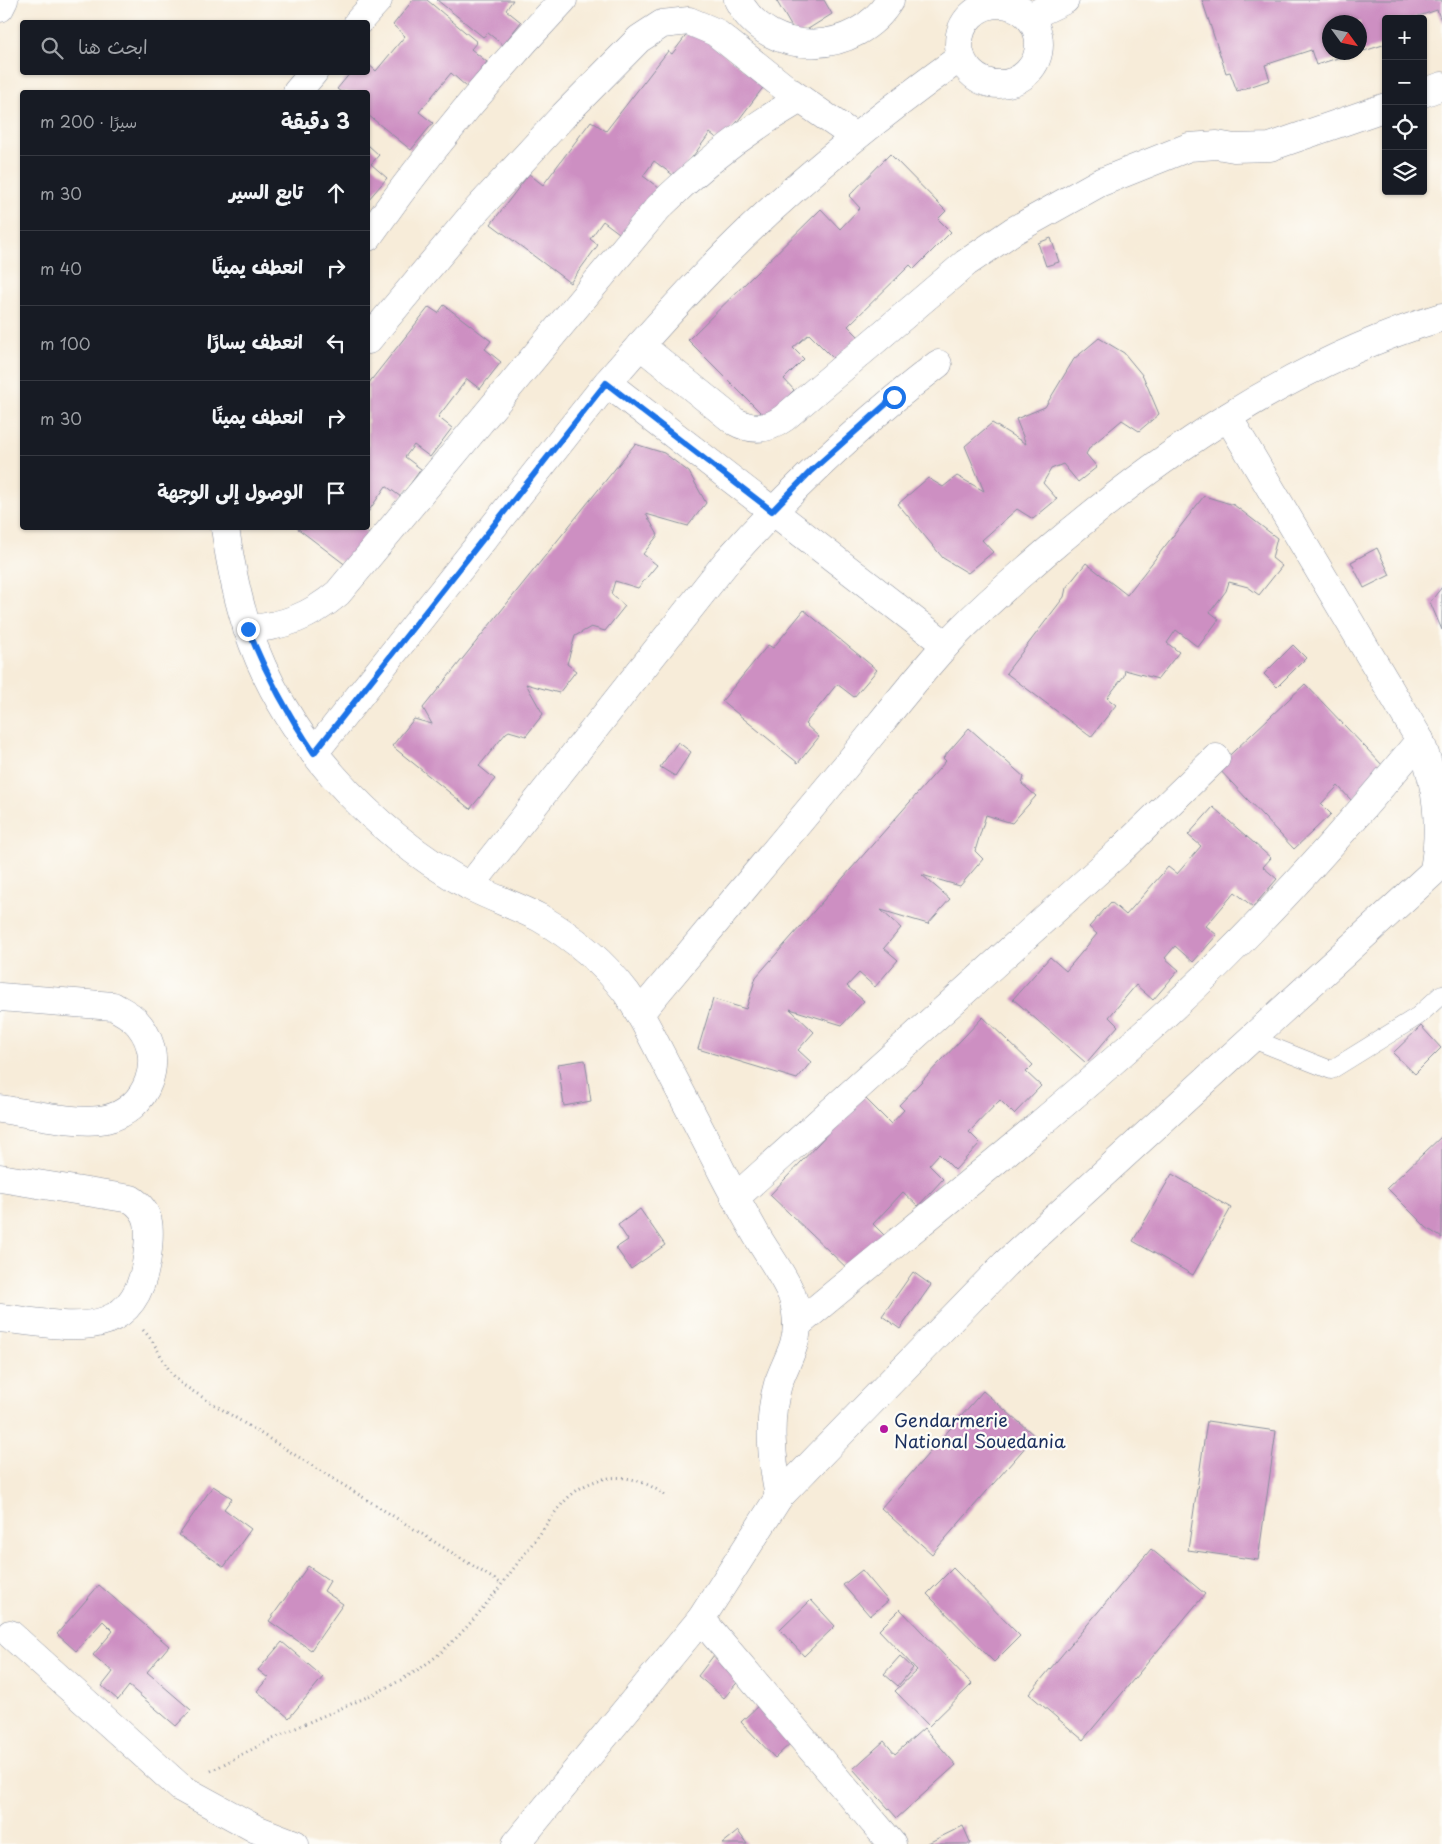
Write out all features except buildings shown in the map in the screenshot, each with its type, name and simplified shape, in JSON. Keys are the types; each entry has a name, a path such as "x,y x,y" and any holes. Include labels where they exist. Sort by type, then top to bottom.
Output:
{"street":[{"path":"0,8 4,0"},
{"path":"360,20 378,0"},
{"path":"370,235 408,180 462,111 563,0"},
{"path":"738,0 750,17 762,28 791,42 807,45 839,41 854,35 880,15 890,0"},
{"path":"1029,17 1065,0"},
{"path":"1001,3 1016,7 1029,17 1037,30 1039,46 1036,61 1026,74 1012,82 997,84 981,80 968,71 961,57 958,42 969,7 1001,3"},
{"path":"370,338 480,206 564,115 650,30 675,21 689,21 702,25 855,137"},
{"path":"314,753 606,383 640,345 725,254 789,194 855,137 961,57"},
{"path":"299,90 311,75"},
{"path":"1427,92 1442,86"},
{"path":"248,629 287,624 323,606 338,593 658,208 710,159 747,132 800,98"},
{"path":"640,345 734,421 743,426 753,428 770,426 784,418 966,263 1012,231 1084,190 1138,165 1189,147 1217,145 1234,148 1270,147 1382,107"},
{"path":"640,1013 946,645 1012,582 1081,523 1153,468 1228,417 1324,363 1375,341 1442,317"},
{"path":"470,886 728,560 772,511 852,434 938,364"},
{"path":"606,383 946,645"},
{"path":"516,1844 701,1619 779,1497 1005,1264 1438,867 1439,817 1434,782 1420,740 1228,417"},
{"path":"226,530 236,587 248,629 265,673 288,714 314,753 342,786 373,817 422,856 470,886 538,917 568,936 611,974 640,1013 735,1198 789,1288 795,1306 797,1325 793,1348 778,1385 773,1413 772,1451 779,1497"},
{"path":"1420,740 1442,760"},
{"path":"797,1325 1085,1086 1157,1022 1227,956 1294,886 1358,815 1420,740"},
{"path":"735,1198 1119,852 1216,758"},
{"path":"0,997 112,1006 128,1014 140,1025 149,1040 153,1056 152,1073 142,1096 123,1113 107,1119 90,1121 0,1109"},
{"path":"0,1178 121,1197 140,1205 150,1224 146,1269 141,1288 130,1304 116,1317 98,1324 79,1326 0,1318"},
{"path":"701,1619 892,1844"},
{"path":"10,1634 181,1788 256,1829 295,1844"}],"lane":[{"path":"1250,1038 1331,1070 1418,1016 1442,994"}],"path":[{"path":"116,1317 140,1327 150,1336 163,1363 183,1385 502,1584"},
{"path":"181,1788 272,1739 374,1696 405,1679 433,1658 459,1636 502,1584 560,1506 582,1487 595,1481 625,1477 639,1480 665,1495"}],"place":[{"name":"Gendarmerie National Souedania","path":"884,1429"}],"route":[{"path":"248,629 265,673 288,714 314,753 606,383 772,511 811,471 894,397"}]}
